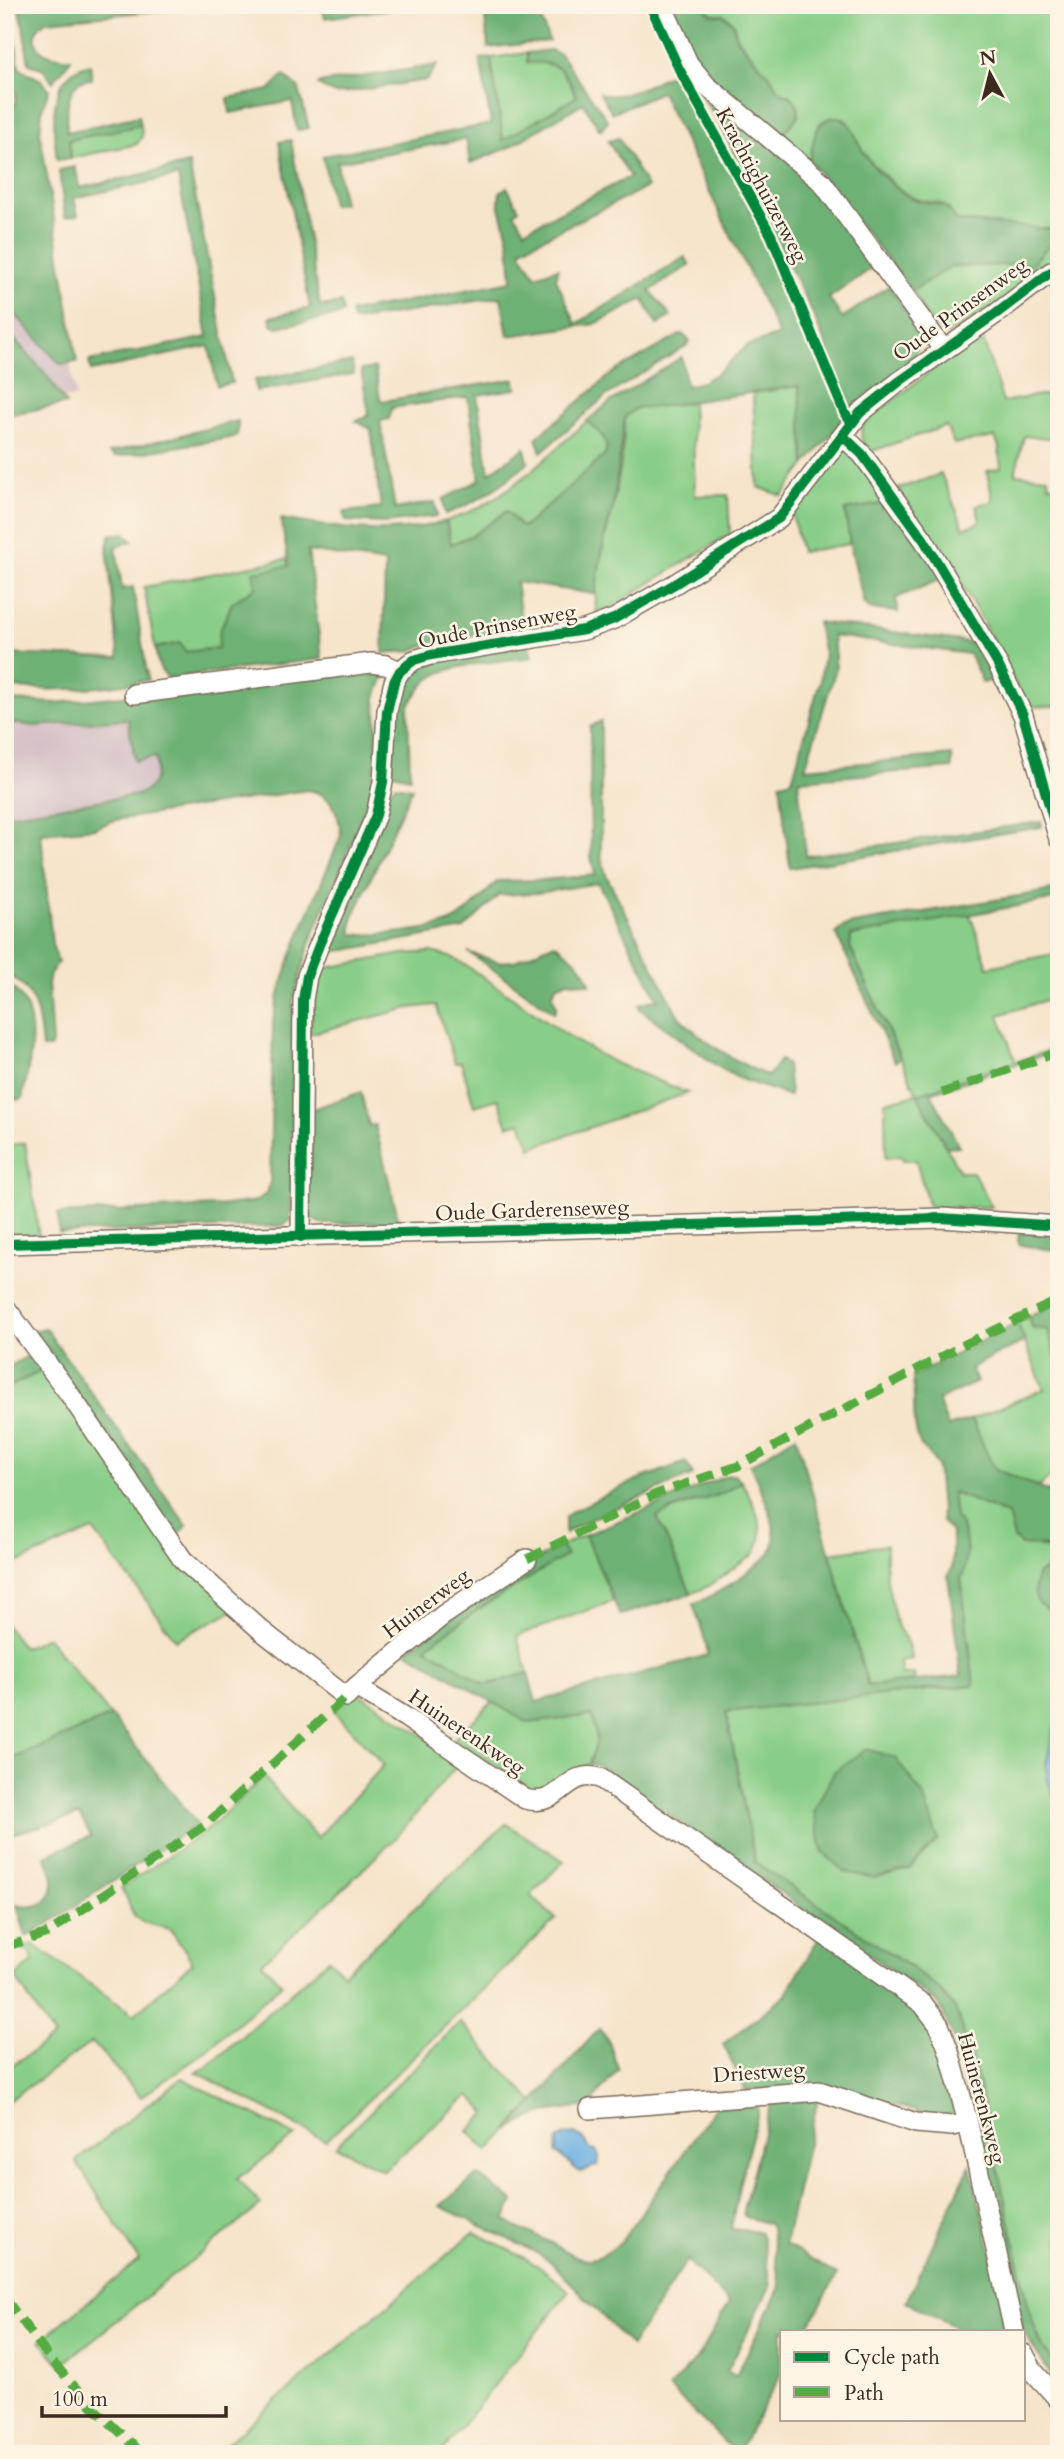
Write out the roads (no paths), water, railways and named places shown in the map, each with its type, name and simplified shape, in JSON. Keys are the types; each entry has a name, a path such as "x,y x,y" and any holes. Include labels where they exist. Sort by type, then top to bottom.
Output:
{"street":[{"name":"Krachtighuizerweg","path":"662,5 688,63 706,85 822,182 943,349"},
{"name":"Oude Prinsenweg","path":"301,1237 303,1000 307,976 376,815 383,782 390,692 400,671 414,660 431,654 584,630 614,619 779,518 869,405 943,349 1055,277"},
{"path":"843,436 862,454 923,540 997,663 1023,715 1059,839"},
{"name":"Oude Prinsenweg","path":"134,694 371,663 400,671"},
{"name":"Oude Garderenseweg","path":"5,1244 941,1218 1059,1226"},
{"name":"Huinerenkweg","path":"5,1307 68,1392 183,1560 262,1631 346,1697 356,1687 525,1799 536,1802 547,1800 575,1779 587,1774 600,1777 923,2004 939,2025 949,2050 1014,2330"},
{"name":"Huinerweg","path":"356,1687 442,1616 527,1559"},
{"name":"Driestweg","path":"590,2109 819,2091 916,2123 952,2126 968,2123"},
{"path":"1026,2358 1033,2371 1059,2400"}],"water":[{"path":"1059,1723 1059,1809 1048,1781 1046,1766 1054,1728"},
{"path":"575,2134 585,2140 590,2149 596,2151 599,2157 598,2165 580,2172 556,2152 558,2140 565,2135"}]}
